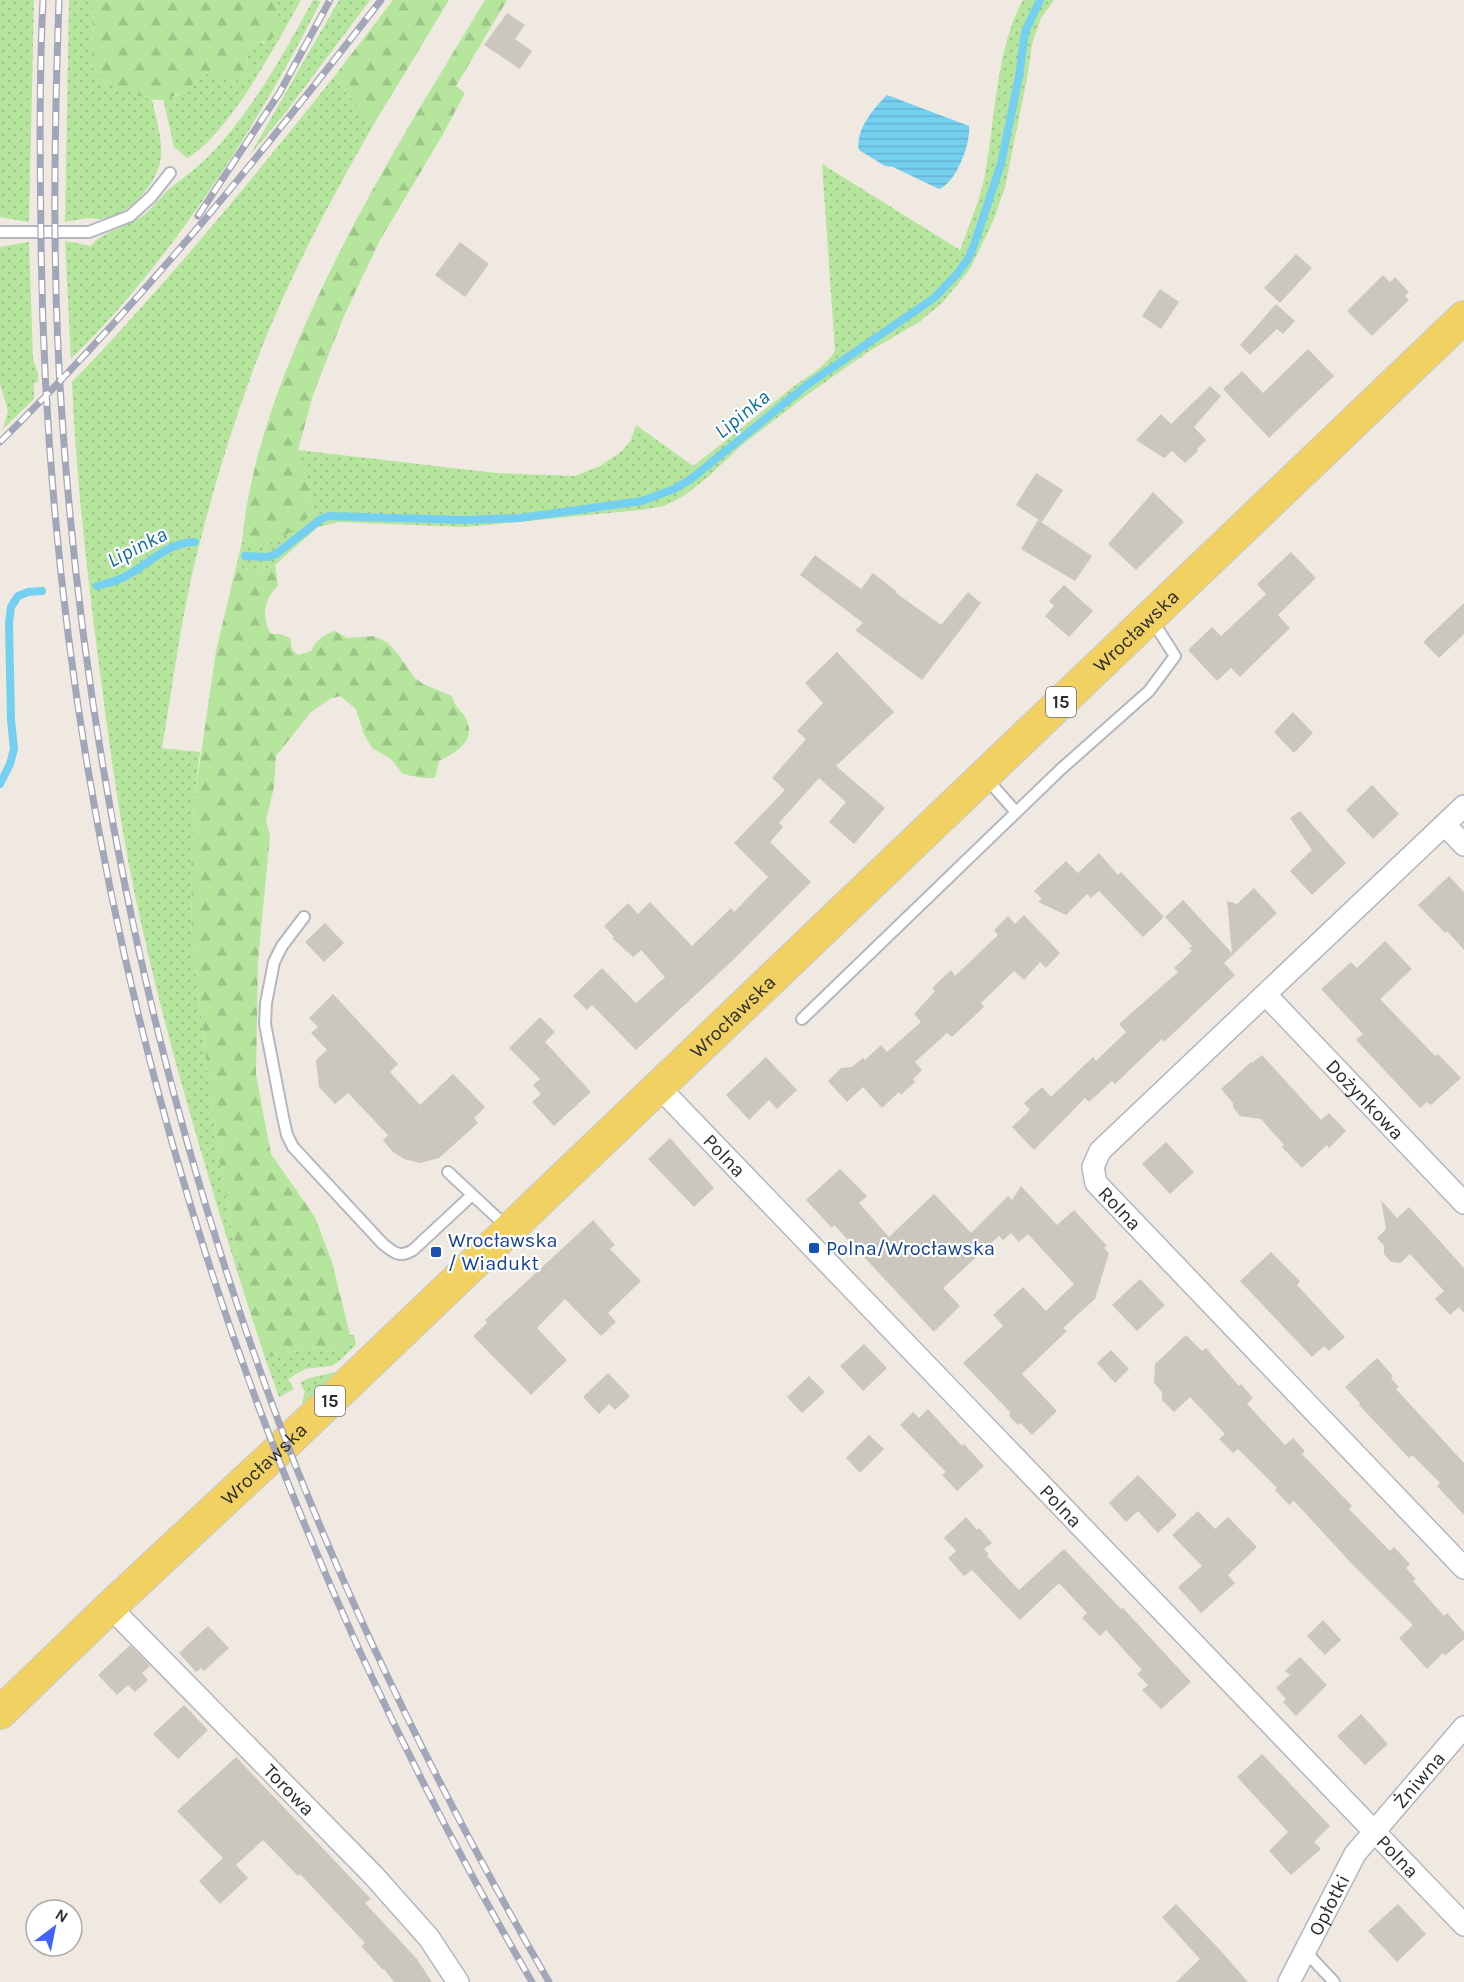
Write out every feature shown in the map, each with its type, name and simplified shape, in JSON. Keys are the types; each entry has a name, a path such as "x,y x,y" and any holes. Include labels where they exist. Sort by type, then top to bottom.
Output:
{"main road":[{"name":"Wrocławska","path":"0,1713 285,1444 1464,317"}],"street":[{"name":"Rolna","path":"1464,806 1100,1151 1093,1167 1096,1183 1464,1568"},
{"path":"1445,825 1464,845"},
{"name":"Dożynkowa","path":"1266,995 1464,1203"},
{"name":"Polna","path":"658,1086 1464,1925"},
{"name":"Torowa","path":"110,1607 374,1876 429,1938 458,1982"},
{"name":"Żniwna","path":"1373,1832 1417,1784 1464,1727"},
{"name":"Opłotki","path":"1289,1982 1355,1854 1373,1832"}],"lane":[{"path":"0,232 89,232 129,216 151,197 170,173"},
{"path":"802,1019 1060,770 1149,691 1175,656 1150,617"},
{"path":"984,775 1016,812"},
{"path":"304,917 282,946 274,962 266,1003 265,1024 287,1135 293,1147 383,1245 396,1255 405,1255 413,1250 471,1196"},
{"path":"448,1172 471,1196 510,1229"},
{"path":"1305,1951 1334,1982"}],"green space":[{"path":"0,0 34,0 29,222 0,217"},
{"path":"69,0 93,0 92,66 105,83 152,100 160,134 161,155 156,175 150,185 125,210 104,219 88,218 65,222"},
{"path":"93,0 271,0 278,11 280,29 270,40 256,41 252,44 247,55 251,72 239,79 227,80 211,71 174,96 158,100 149,99 105,83 92,66"},
{"path":"271,0 301,0 235,110 202,147 187,158 174,147 163,98 176,96 211,71 231,81 251,72 247,59 248,51 256,41 265,43 278,11"},
{"path":"313,0 321,1 269,96 210,190 144,279 71,359 65,241 91,246 102,236 138,219 209,156 225,139 253,101 279,61"},
{"path":"339,0 370,0 286,112 250,155"},
{"path":"393,0 449,0 374,124 333,78"},
{"path":"485,0 507,0 456,86 465,93 380,240 343,318 313,395 298,450 315,512 276,543 264,546 242,542 254,469 268,421 314,305 383,172"},
{"path":"1023,0 1054,0 1041,18 1032,44 1005,187 994,219 970,269 942,303 919,322 868,352 804,397 742,445 685,495 664,506 640,510 465,527 338,522 318,527 275,565 261,570 236,567 242,542 264,546 315,512 298,450 496,473 575,476 600,466 622,451 631,440 636,425 693,466 820,368 835,351 822,164 960,250 983,184 1002,62 1014,19"},
{"path":"333,78 374,124 340,184 293,277 278,309 238,412 195,560 179,640 162,748 200,752 194,802 191,869 192,944 218,1155 243,1290 171,1045 129,866 119,809 90,594 79,489 72,382 206,233"},
{"path":"29,242 33,359 38,373 38,382 34,383 34,399 3,429 8,411 0,384 0,247"},
{"path":"275,565 278,586 267,602 265,615 271,634 280,634 290,638 292,649 298,655 311,651 320,638 335,631 347,638 374,636 388,643 414,677 423,684 452,696 466,718 469,735 462,746 439,761 435,778 403,774 391,759 372,748 364,734 356,709 340,696 330,699 311,712 276,756 274,787 266,821 270,836 258,961 256,1075 271,1154 315,1217 332,1262 350,1335 347,1347 306,1349 265,1358 243,1290 218,1155 192,944 191,869 194,802 216,651 236,567 261,570"},
{"path":"350,1335 354,1335 356,1345 338,1362 330,1366 305,1369 288,1379 294,1389 279,1397 265,1358 306,1349 347,1347"},
{"path":"341,1370 307,1403 302,1403 305,1392 300,1383"}],"water":[{"path":"887,95 969,126 968,142 961,162 951,179 939,189 893,167 885,166 859,150 863,127 871,113"}],"building":[{"path":"507,13 525,25 515,39 532,51 520,69 484,45"},
{"path":"460,242 489,264 465,297 435,275"},
{"path":"1296,254 1312,268 1280,303 1264,288"},
{"path":"1383,275 1390,282 1395,277 1409,292 1405,296 1409,300 1372,336 1347,311"},
{"path":"1160,289 1179,302 1161,329 1142,316"},
{"path":"1276,304 1295,321 1283,334 1277,329 1250,355 1240,345"},
{"path":"1308,349 1334,376 1269,438 1223,389 1242,371 1263,393"},
{"path":"1210,386 1221,396 1194,427 1206,440 1185,463 1172,451 1164,458 1136,440 1161,414 1171,424"},
{"path":"1036,473 1063,490 1042,522 1016,505"},
{"path":"1153,492 1184,522 1136,570 1108,544"},
{"path":"1038,520 1092,556 1075,581 1021,549"},
{"path":"1291,552 1316,578 1278,615 1290,628 1240,677 1231,668 1217,681 1188,650 1212,627 1221,636 1266,594 1257,584"},
{"path":"815,555 861,589 873,573 896,593 941,625 968,592 981,603 922,680 855,630 863,623 800,575"},
{"path":"1064,585 1093,611 1069,637 1045,616 1054,606 1049,601"},
{"path":"1464,603 1464,634 1439,658 1423,642"},
{"path":"837,652 894,712 836,766 885,808 854,844 829,822 846,802 819,778 779,823 783,827 770,842 811,882 731,962 636,1050 592,1005 587,1010 573,996 602,968 636,1003 665,977 641,950 633,957 612,938 614,937 604,926 628,903 638,914 650,902 692,946 731,908 734,912 768,877 734,843 785,790 772,778 806,739 797,731 823,703 805,683"},
{"path":"1293,712 1313,733 1294,753 1274,732"},
{"path":"1372,785 1399,814 1373,839 1346,810"},
{"path":"1300,811 1346,863 1312,895 1290,871 1312,850 1290,818"},
{"path":"1099,853 1118,875 1121,872 1164,917 1143,937 1099,891 1091,898 1087,894 1066,915 1038,902 1042,899 1034,891 1066,861 1078,873"},
{"path":"1449,876 1464,892 1464,950 1418,905"},
{"path":"1254,888 1277,913 1224,963 1235,975 1164,1042 1162,1039 1115,1084 1112,1081 1089,1102 1085,1098 1034,1150 1012,1127 1030,1110 1024,1103 1042,1087 1051,1097 1093,1057 1096,1061 1126,1032 1119,1024 1178,972 1174,968 1192,951 1189,948 1192,946 1165,917 1183,900 1232,953 1227,901 1237,904"},
{"path":"1024,915 1060,953 1046,968 1040,962 1024,980 1014,971 981,1003 984,1007 952,1037 947,1033 915,1062 922,1070 913,1079 915,1082 901,1095 899,1092 882,1108 863,1087 847,1102 828,1081 841,1068 852,1067 863,1058 865,1060 881,1045 887,1052 921,1022 914,1014 935,991 932,988 951,970 955,976 998,935 994,930 1008,916 1015,924"},
{"path":"325,923 344,943 324,962 305,942"},
{"path":"1385,941 1412,969 1380,999 1435,1056 1438,1054 1461,1078 1431,1105 1427,1102 1420,1108 1356,1040 1363,1034 1321,989 1351,962 1357,968"},
{"path":"333,994 398,1064 390,1072 420,1105 453,1074 485,1107 474,1118 478,1123 439,1158 420,1163 404,1159 392,1151 383,1140 388,1135 348,1093 335,1104 319,1087 316,1060 327,1050 311,1033 318,1027 309,1018"},
{"path":"540,1017 555,1032 545,1042 591,1092 554,1126 532,1102 541,1094 533,1085 540,1079 509,1048"},
{"path":"1262,1055 1321,1120 1329,1113 1346,1131 1329,1148 1327,1145 1302,1168 1282,1147 1284,1145 1261,1119 1240,1116 1221,1089"},
{"path":"766,1057 797,1090 777,1109 769,1100 749,1120 726,1095"},
{"path":"670,1138 714,1188 694,1207 648,1159"},
{"path":"1166,1142 1194,1172 1170,1194 1142,1164"},
{"path":"840,1169 867,1196 859,1203 889,1237 934,1194 971,1233 1008,1196 1012,1200 1021,1186 1057,1225 1074,1210 1107,1246 1104,1248 1109,1253 1095,1299 1063,1328 1067,1331 1022,1374 1057,1411 1032,1435 1021,1423 1018,1425 1009,1416 1010,1412 963,1363 1003,1326 993,1315 1023,1287 1046,1311 1074,1284 1028,1234 1019,1242 1011,1233 1003,1240 999,1236 943,1288 960,1306 934,1332 834,1225 832,1228 806,1200"},
{"path":"1381,1200 1397,1218 1409,1207 1464,1268 1464,1313 1459,1307 1450,1315 1435,1299 1444,1291 1410,1254 1400,1263 1391,1262 1384,1254 1384,1246 1377,1238 1386,1229"},
{"path":"593,1220 615,1245 610,1249 641,1281 608,1313 616,1322 601,1336 565,1299 537,1328 567,1360 531,1395 473,1336 487,1323 485,1320"},
{"path":"1271,1252 1300,1281 1297,1285 1345,1337 1329,1351 1324,1346 1312,1357 1240,1281"},
{"path":"1140,1279 1165,1305 1137,1331 1112,1305"},
{"path":"1186,1335 1202,1351 1206,1348 1239,1386 1241,1384 1253,1398 1247,1404 1285,1445 1293,1438 1305,1451 1302,1454 1352,1506 1349,1509 1390,1551 1394,1547 1410,1564 1406,1568 1416,1579 1413,1581 1444,1616 1447,1613 1464,1632 1464,1639 1445,1656 1443,1653 1427,1669 1399,1638 1413,1625 1294,1501 1289,1505 1275,1490 1277,1488 1238,1449 1233,1453 1219,1439 1225,1434 1190,1397 1174,1412 1162,1400 1162,1392 1154,1383 1155,1364"},
{"path":"864,1344 887,1368 863,1391 840,1366"},
{"path":"1111,1350 1129,1369 1115,1383 1097,1363"},
{"path":"1377,1358 1393,1376 1391,1378 1399,1387 1396,1389 1464,1463 1464,1515 1437,1486 1440,1483 1412,1455 1409,1458 1345,1387"},
{"path":"608,1373 630,1396 615,1410 609,1404 599,1414 583,1397"},
{"path":"809,1376 825,1392 802,1413 787,1397"},
{"path":"928,1409 984,1466 957,1491 942,1475 946,1472 900,1425 913,1412 919,1418"},
{"path":"869,1435 884,1449 860,1473 846,1458"},
{"path":"1138,1475 1177,1515 1158,1533 1138,1511 1126,1522 1109,1503"},
{"path":"1198,1511 1215,1529 1228,1517 1257,1547 1228,1575 1235,1583 1201,1613 1178,1587 1202,1566 1172,1535"},
{"path":"966,1517 992,1543 984,1549 989,1554 987,1556 1019,1590 1064,1549 1121,1609 1123,1608 1191,1682 1161,1709 1142,1690 1148,1685 1137,1674 1142,1670 1106,1630 1100,1636 1082,1618 1087,1613 1059,1583 1020,1620 972,1570 964,1576 948,1558 956,1551 944,1538"},
{"path":"1323,1620 1341,1640 1325,1655 1307,1636"},
{"path":"208,1626 229,1648 204,1671 201,1668 196,1672 179,1653"},
{"path":"130,1645 150,1666 142,1673 148,1680 135,1692 128,1685 117,1695 98,1675"},
{"path":"1300,1657 1327,1685 1296,1716 1283,1702 1286,1699 1276,1688 1290,1675 1285,1671"},
{"path":"184,1705 208,1730 178,1759 153,1734"},
{"path":"1361,1714 1388,1744 1365,1765 1337,1736"},
{"path":"1262,1754 1330,1826 1314,1842 1321,1849 1291,1875 1269,1851 1288,1832 1237,1777"},
{"path":"236,1757 371,1899 365,1903 417,1959 432,1982 394,1982 361,1946 365,1943 300,1874 298,1876 263,1840 236,1865 248,1878 220,1904 199,1881 223,1858 177,1811"},
{"path":"1176,1904 1248,1982 1176,1982 1200,1959 1162,1917"},
{"path":"1398,1904 1426,1934 1397,1962 1368,1931"}],"waterway":[{"name":"Lipinka","path":"245,556 268,557 276,554 321,519 329,516 464,520 520,518 642,501 674,489 691,479 807,385 934,298 968,259 1001,164 1019,76 1025,32 1040,0"},
{"name":"Lipinka","path":"97,586 124,577 176,545 195,542"},
{"name":"Lipinka","path":"0,784 10,764 14,749 11,720 9,623 11,607 18,596 28,592 42,591"}],"railway":[{"path":"43,0 40,90 41,239 51,470 77,698 117,922 172,1143 241,1359 325,1572 422,1779 532,1982"},
{"path":"59,0 55,260 62,416 73,544 89,672 109,800 134,926 163,1051 197,1176 235,1298 306,1493 368,1636 402,1707 473,1846 549,1982"},
{"path":"198,216 280,92 330,0"},
{"path":"0,442 150,283 291,115 381,0"}],"place":[{"name":"Polna/Wrocławska","path":"814,1248"},
{"name":"Wrocławska / Wiadukt","path":"436,1252"}]}
